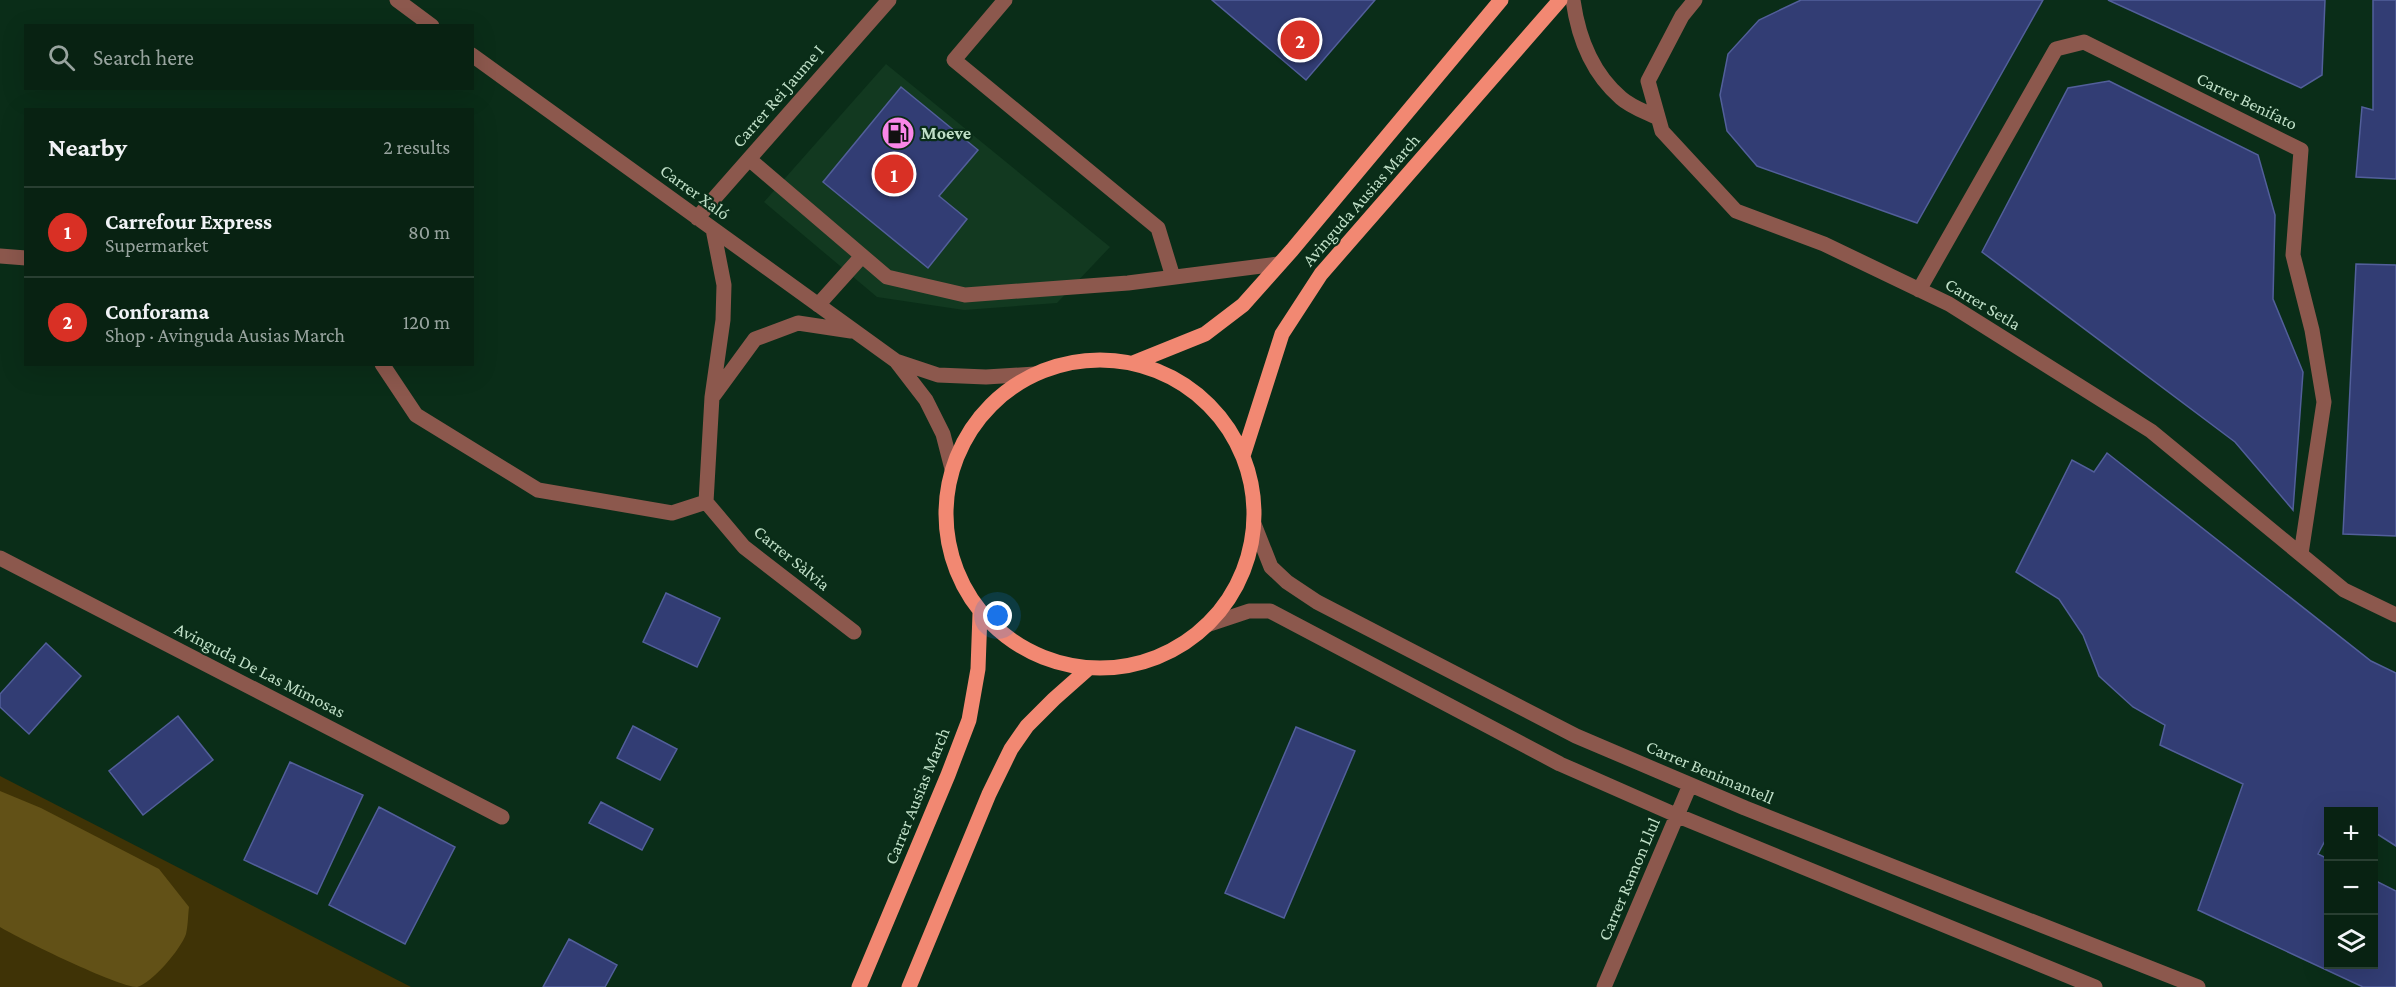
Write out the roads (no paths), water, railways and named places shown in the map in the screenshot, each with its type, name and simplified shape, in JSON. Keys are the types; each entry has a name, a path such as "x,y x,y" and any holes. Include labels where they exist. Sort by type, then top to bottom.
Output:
{"main road":[{"name":"Avinguda Ausias March","path":"1133,363 1205,334 1243,305 1292,250 1501,0"},
{"name":"Avinguda Ausias March","path":"1243,456 1282,334 1321,274 1560,0"},
{"path":"1100,360 1133,363 1168,376 1199,396 1225,424 1243,456 1252,489 1254,524 1246,561 1230,596 1207,625 1182,645 1153,659 1121,667 1089,668 1058,664 1029,652 1003,635 980,613 960,581 948,545 946,506 952,469 970,430 999,398 1035,374 1066,363 1100,360"},
{"name":"Carrer Ausias March","path":"859,987 944,786 969,720 978,669 980,613"},
{"path":"909,987 989,794 1011,749 1027,726 1089,668"}],"street":[{"path":"397,0 429,24"},
{"name":"Carrer Rei Jaume I","path":"697,218 888,0"},
{"path":"1005,0 954,60 1158,228 1173,277"},
{"path":"1573,0 1577,30 1599,75 1622,99 1658,118"},
{"name":"Carrer Setla","path":"1695,0 1682,16 1648,81 1662,131 1736,211 1824,244 1949,304 2151,431 2344,590 2396,615"},
{"name":"Carrer Benifato","path":"1919,290 2056,49 2084,42 2301,150 2294,255 2312,330 2324,402 2301,554"},
{"name":"Carrer Xaló","path":"474,56 896,361 938,375 986,377 1035,374"},
{"path":"749,159 887,277 965,295 1128,283 1278,264"},
{"path":"383,366 416,415 538,490 672,513 706,502 712,397 723,320 724,285 713,229"},
{"path":"0,256 24,258"},
{"path":"818,305 862,256"},
{"path":"712,397 755,339 798,322 854,331"},
{"name":"Carrer Xaló","path":"896,361 930,408 944,434 952,469"},
{"name":"Carrer Sàlvia","path":"706,502 744,547 854,632"},
{"name":"Carrer Benimantell","path":"1254,524 1271,567 1287,582 1317,602 1576,736 1690,785 2140,966 2198,987"},
{"name":"Avinguda De Las Mimosas","path":"0,558 502,817"},
{"path":"1207,625 1249,611 1270,611 1560,764 1676,815 2095,987"},
{"name":"Carrer Ramon Llul","path":"1604,987 1690,785"}],"place":[{"name":"Conforama","path":"1300,40"},
{"name":"Moeve","path":"898,133"},
{"name":"Carrefour Express","path":"894,174"}]}
